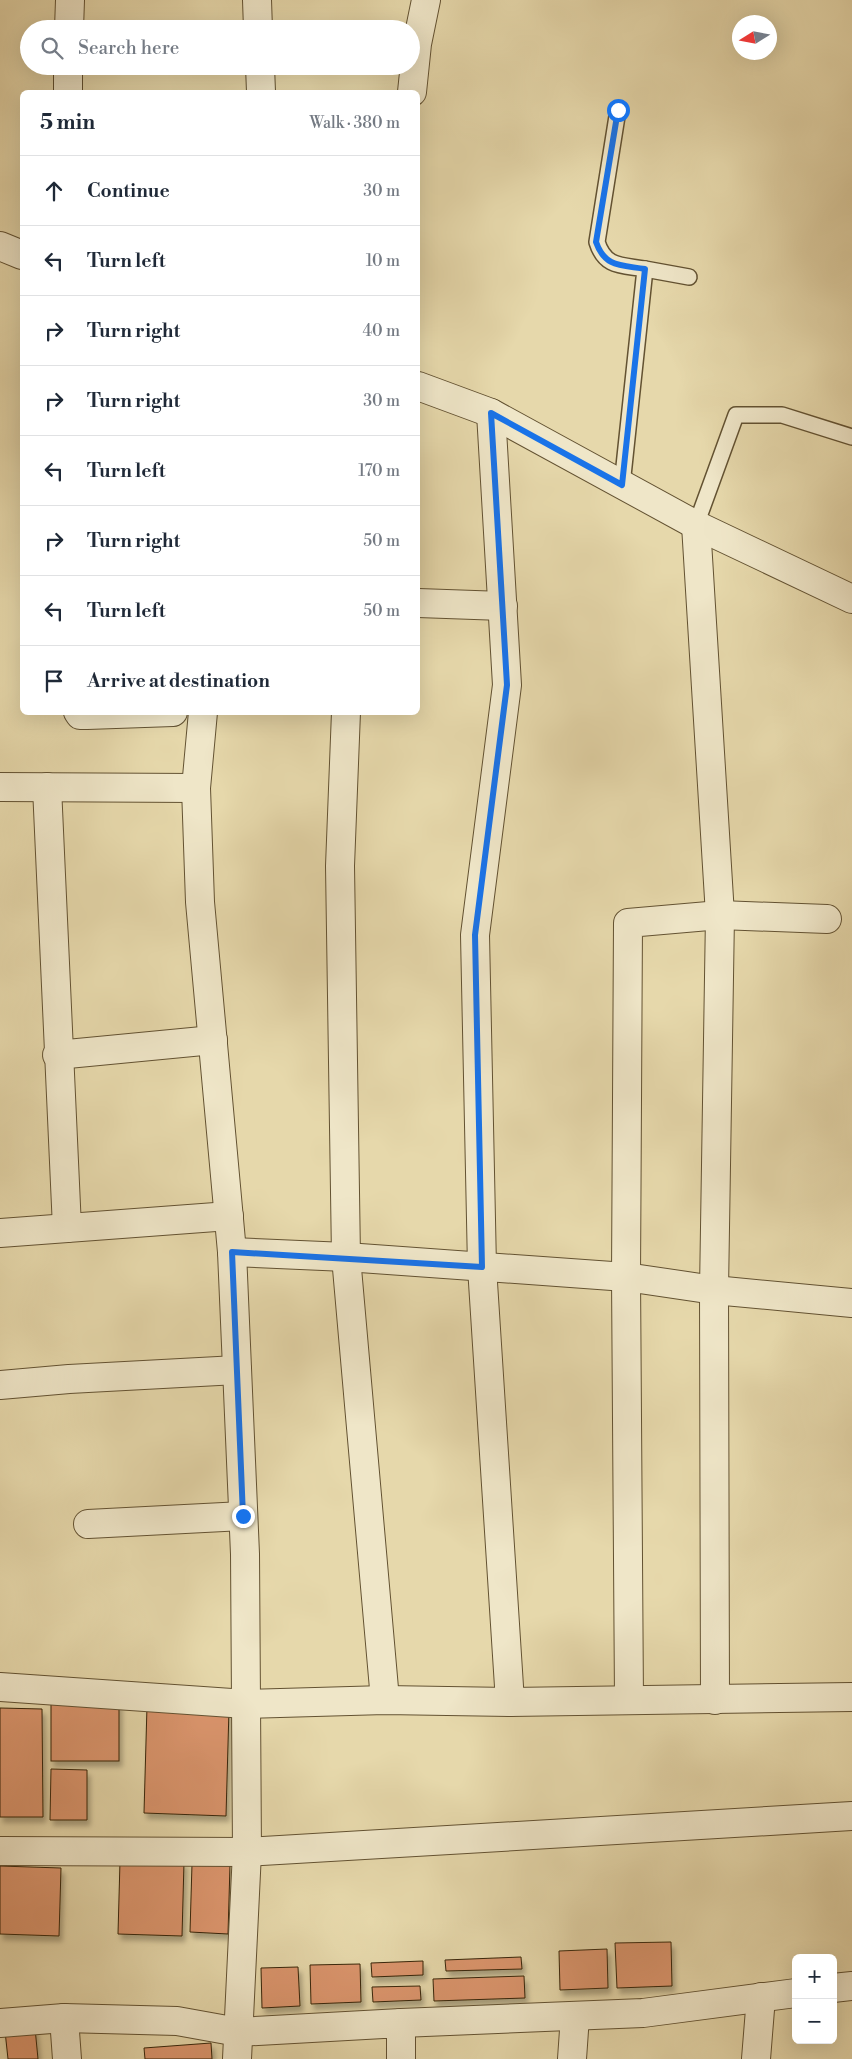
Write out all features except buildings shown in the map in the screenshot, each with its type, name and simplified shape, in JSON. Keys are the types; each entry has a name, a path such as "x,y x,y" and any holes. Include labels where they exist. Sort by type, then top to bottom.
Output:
{"street":[{"path":"69,20 70,0"},
{"path":"257,0 258,20"},
{"path":"420,33 426,0"},
{"path":"68,75 68,90"},
{"path":"260,75 261,90"},
{"path":"412,90 414,75"},
{"path":"0,246 20,254"},
{"path":"420,387 491,413 696,525 852,600"},
{"path":"491,413 507,685 475,935 482,1267 510,1702"},
{"path":"696,525 720,915 714,1290 715,1700"},
{"path":"420,603 503,606"},
{"path":"80,715 108,715"},
{"path":"203,715 196,788 200,902 232,1252 243,1516 247,1852 237,2059"},
{"path":"346,715 340,866 346,1257 384,1700"},
{"path":"0,787 196,788"},
{"path":"47,787 67,1228"},
{"path":"629,1700 626,1277 628,923 720,915 828,919"},
{"path":"58,1055 213,1040"},
{"path":"0,1233 229,1216"},
{"path":"232,1252 346,1257 626,1277 714,1290 852,1304"},
{"path":"0,1386 69,1379 237,1370"},
{"path":"88,1524 243,1516"},
{"path":"0,1687 246,1704 384,1700 510,1702 852,1697"},
{"path":"0,1851 247,1852 852,1816"},
{"path":"837,1988 852,1986"},
{"path":"0,2023 64,2018 177,2021 238,2032 643,2013 792,1993"},
{"path":"756,2059 760,1997"},
{"path":"572,2059 575,2016"},
{"path":"64,2018 67,2059"},
{"path":"400,2059 401,2023"}],"lane":[{"path":"618,110 596,242 600,254 608,262 689,277"},
{"path":"622,485 645,269"},
{"path":"696,525 736,415 782,415 852,437"}],"route":[{"path":"243,1516 232,1252 346,1257 482,1267 475,935 507,685 491,413 622,485 645,269 608,262 600,254 596,242 618,110"}]}
